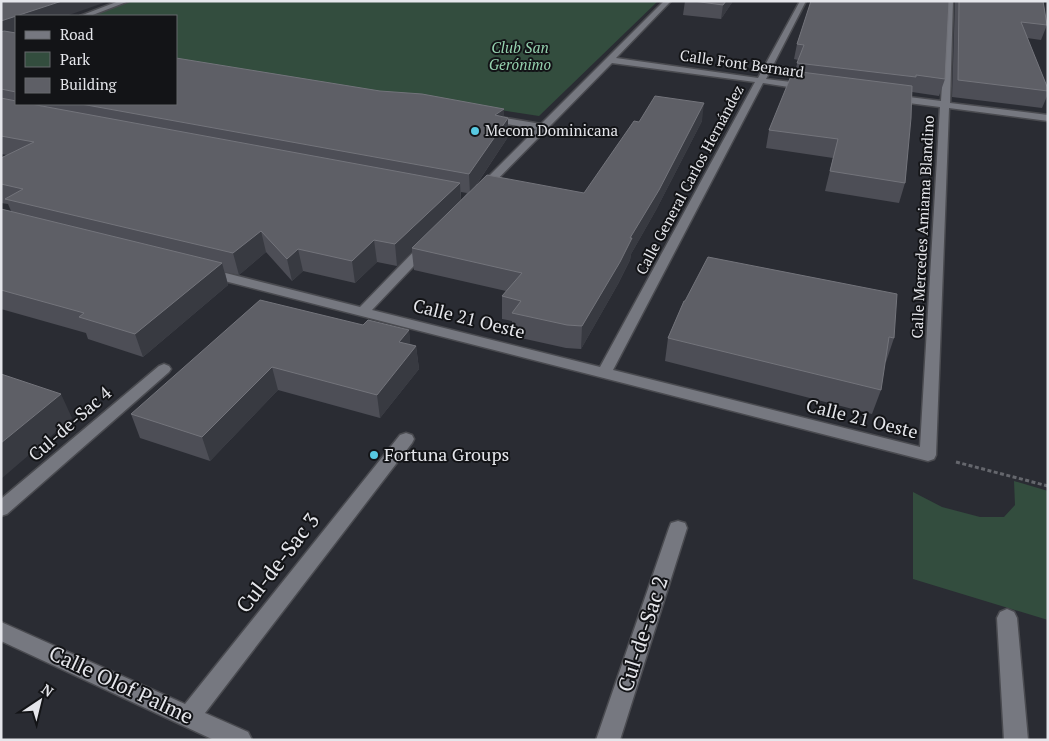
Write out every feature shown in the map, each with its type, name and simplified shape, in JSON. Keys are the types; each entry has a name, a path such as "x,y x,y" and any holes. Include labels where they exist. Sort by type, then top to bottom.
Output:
{"street":[{"path":"87,15 126,1"},
{"path":"472,200 668,1"},
{"name":"Calle General Carlos Hernández","path":"604,373 803,1"},
{"name":"Calle Mercedes Amiama Blandino","path":"928,455 950,1"},
{"name":"Calle Font Bernard","path":"610,60 818,88"},
{"path":"886,97 1048,118"},
{"path":"477,117 545,128"},
{"path":"362,312 430,242"},
{"name":"Calle 21 Oeste","path":"191,268 928,455"},
{"name":"Cul-de-Sac 4","path":"1,509 164,369"},
{"name":"Cul-de-Sac 3","path":"189,716 406,439"},
{"name":"Cul-de-Sac 2","path":"608,740 678,528"},
{"path":"1007,618 1016,740"},
{"name":"Calle Olof Palme","path":"1,631 240,740"}],"path":[{"path":"928,455 1048,486"}],"green space":[{"name":"Club San Gerónimo","path":"133,1 658,1 539,116 178,60 178,15 93,15"},
{"path":"1014,481 1048,491 1048,620 913,579 913,492 942,507 980,517 1004,517 1015,505"}],"building":[{"path":"1,1 62,1 15,15 1,21"},
{"path":"693,1 726,1 723,5"},
{"path":"811,1 949,1 945,79 797,63 804,45 797,44"},
{"path":"959,1 1043,1 1047,25 1021,22 1048,91 958,80"},
{"path":"1,32 15,33 15,92 1,89"},
{"path":"178,58 380,91 422,94 504,109 495,115 508,118 469,174 87,105 178,105"},
{"path":"793,71 912,86 905,183 830,171 838,139 769,130"},
{"path":"655,96 704,103 659,190 630,238 632,238 620,262 582,326 567,325 512,313 521,301 502,296 522,273 412,248 487,175 584,193 634,121 639,122"},
{"path":"1,98 15,101 15,105 36,105 460,183 395,244 374,240 352,261 298,249 287,259 261,231 233,253 5,199 23,189 1,184 1,158 34,142 1,136"},
{"path":"1,209 222,263 135,334 79,317 84,313 1,290"},
{"path":"708,257 897,294 894,338 889,337 881,390 668,338 684,301"},
{"path":"260,300 363,325 368,320 409,330 399,342 416,346 377,395 272,367 202,437 131,414"},
{"path":"1,374 61,394 1,443"}],"place":[{"name":"Mecom Dominicana","path":"475,131"},
{"name":"Fortuna Groups","path":"374,455"}]}
